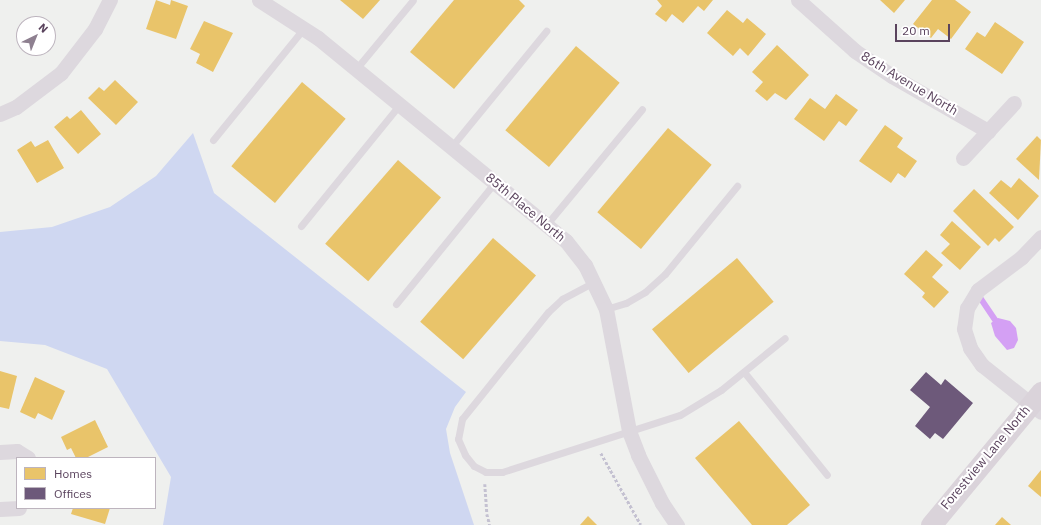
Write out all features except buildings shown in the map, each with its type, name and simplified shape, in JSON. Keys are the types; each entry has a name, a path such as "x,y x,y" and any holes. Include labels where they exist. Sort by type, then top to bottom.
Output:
{"street":[{"path":"0,114 16,107 61,73 95,29 110,0"},
{"name":"85th Place North","path":"259,0 304,27 452,146 566,241 585,265 606,309 629,431 638,456 662,503 677,525"},
{"name":"86th Avenue North","path":"798,0 855,51 892,76 988,131"},
{"path":"963,158 1014,103"},
{"path":"1038,402 982,365 970,348 964,329 967,308 978,290 1022,257 1041,238"},
{"name":"Forestview Lane North","path":"931,525 1038,402"},
{"path":"0,452 17,451 26,457"},
{"path":"0,509 16,508"}],"lane":[{"path":"356,69 413,0"},
{"path":"213,140 304,27"},
{"path":"452,146 546,31"},
{"path":"301,226 400,104"},
{"path":"547,224 642,109"},
{"path":"396,304 495,182"},
{"path":"606,309 626,303 645,292 665,274 737,186"},
{"path":"594,282 562,299 548,312 462,419 458,439 465,454 474,466 486,472 502,472 680,415 701,404 744,372 785,338"},
{"path":"744,372 827,475"}],"path":[{"path":"597,442 626,501 641,525"},
{"path":"486,472 484,490 490,525"}],"shaded area":[{"path":"193,133 214,193 466,392 455,407 446,429 450,453 474,525 163,525 171,477 107,369 45,345 0,341 0,232 52,227 110,207 156,176"},
{"path":"998,318 1010,321 1016,328 1018,340 1014,348 1007,350 995,336 991,323"}],"waterway":[{"path":"978,294 999,325"}]}
